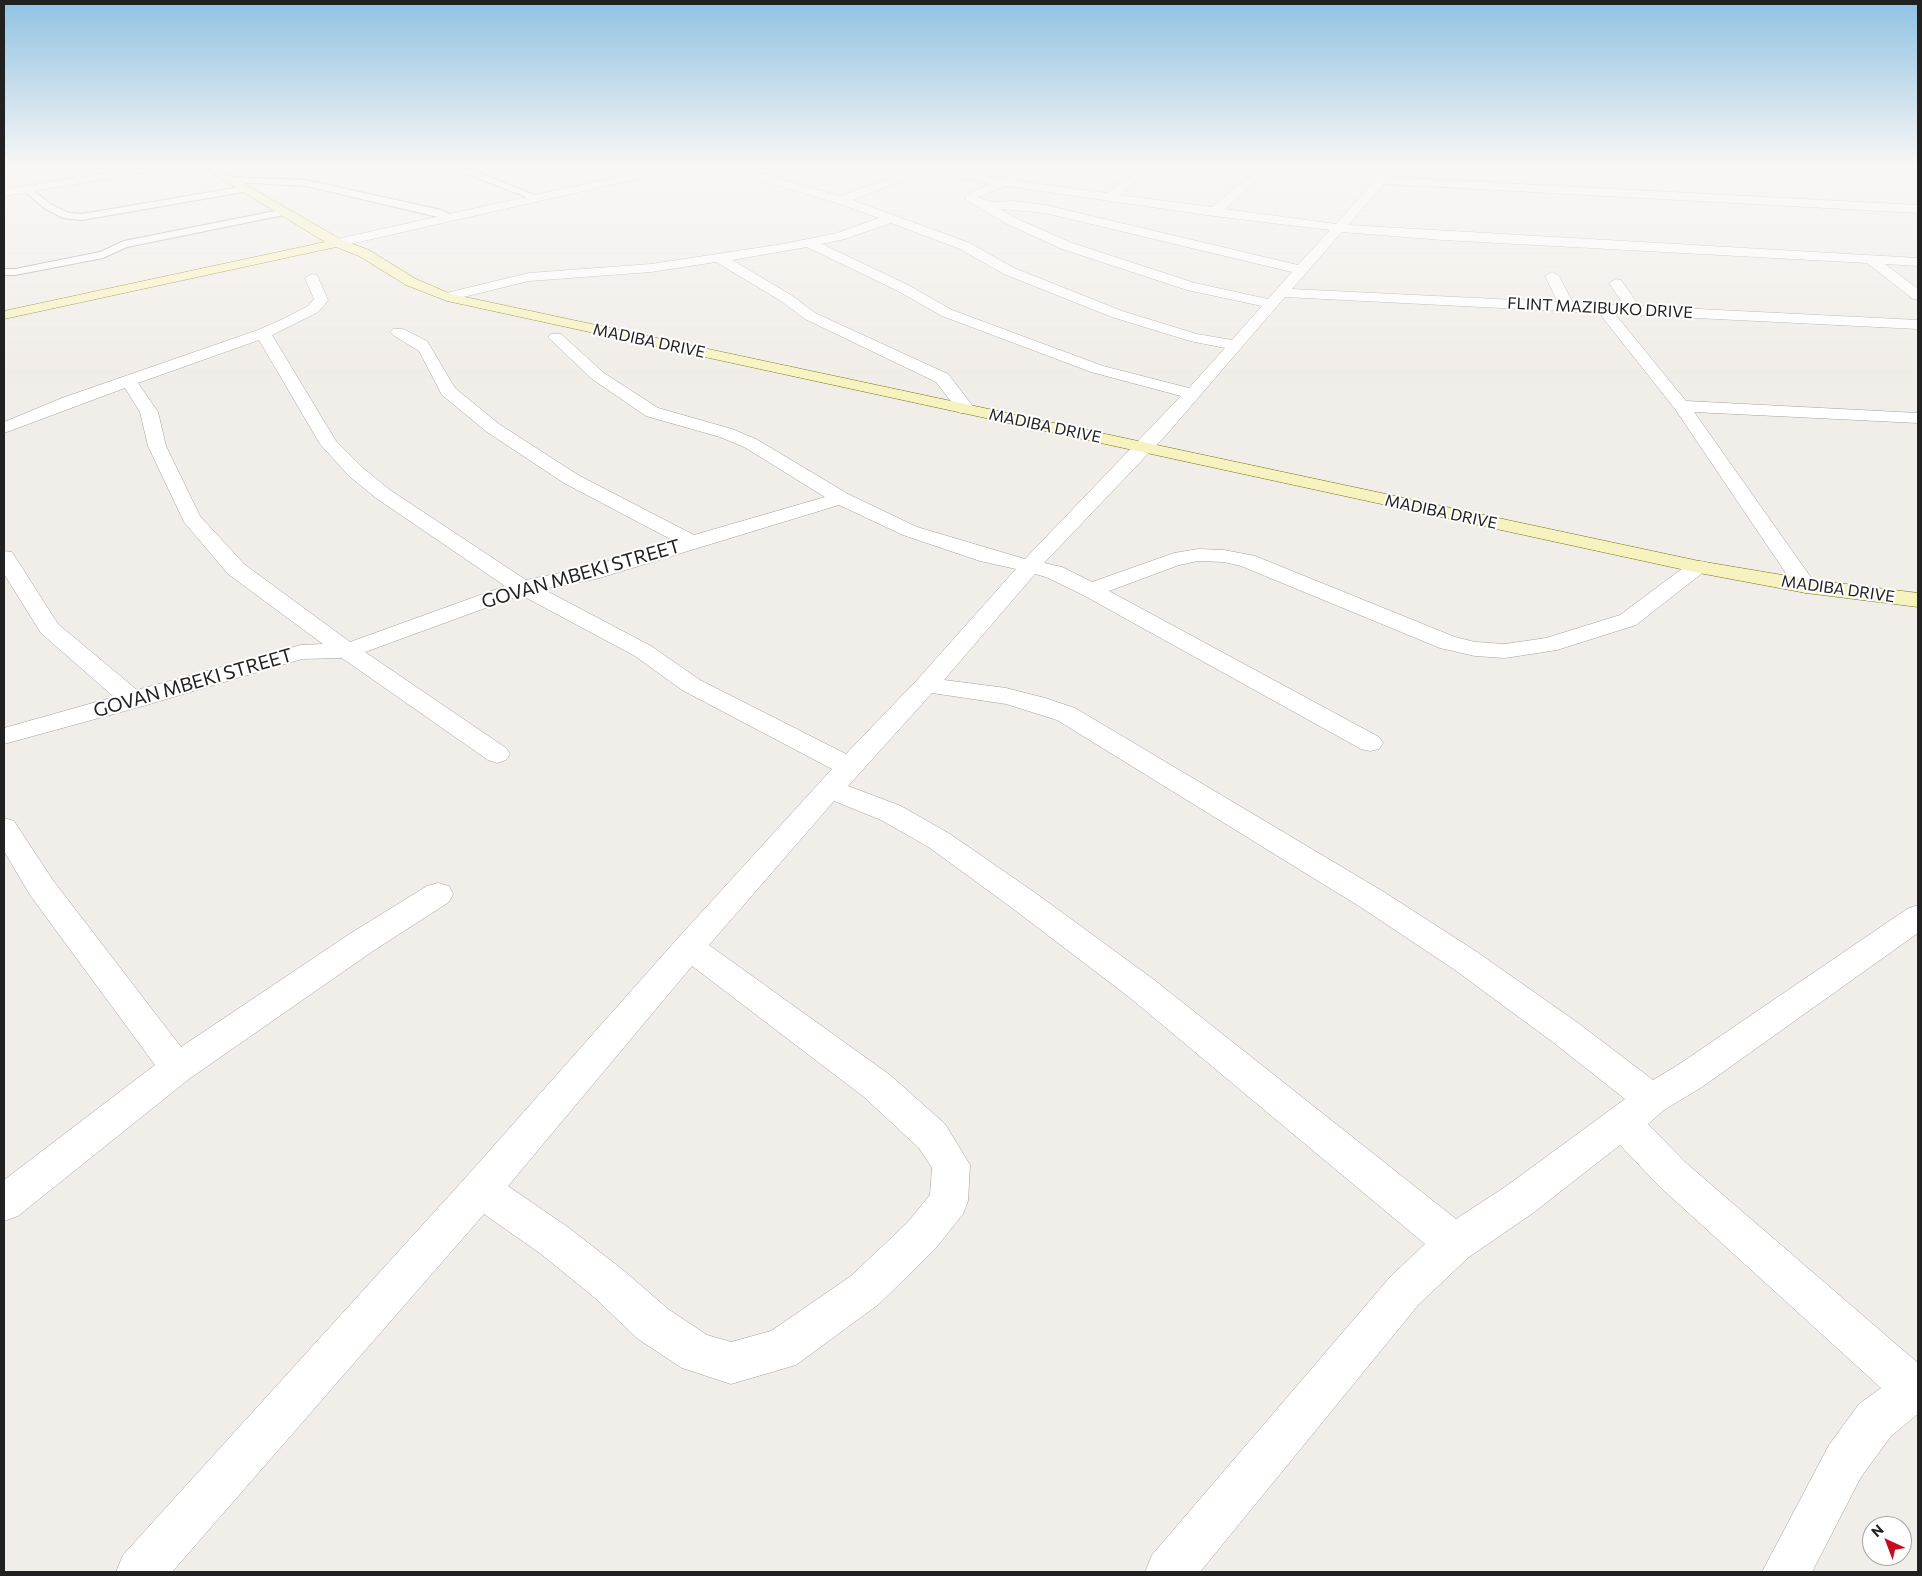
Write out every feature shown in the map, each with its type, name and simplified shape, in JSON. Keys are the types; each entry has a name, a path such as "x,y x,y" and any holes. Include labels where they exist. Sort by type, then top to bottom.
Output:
{"street":[{"name":"MADIBA DRIVE","path":"329,238 364,253 411,282 446,297 1698,567 1806,586 1918,600"},
{"path":"4,315 361,238"},
{"path":"446,297 529,277 612,272 719,258 833,238"},
{"path":"942,238 965,246 1009,271 1108,311 1195,338 1234,345"},
{"path":"1048,238 1117,264 1192,287 1271,304"},
{"path":"1165,238 1301,270"},
{"path":"140,1572 481,1189 689,947 839,778 926,685 1055,538 1145,448 1330,238"},
{"path":"1471,238 1918,262"},
{"path":"810,243 903,288 947,314 1098,369 1192,394"},
{"path":"719,258 786,298 810,316 942,378 966,409"},
{"path":"1870,260 1918,296"},
{"path":"1552,276 1568,307"},
{"path":"4,428 128,380 263,333 302,316 321,300 312,278"},
{"path":"1616,283 1634,310"},
{"name":"FLINT MAZIBUKO DRIVE","path":"1283,293 1918,324"},
{"path":"1604,309 1681,406 1806,586"},
{"path":"398,332 421,344 448,391 493,428 571,479 691,542"},
{"path":"263,333 329,444 341,459 383,494 522,587 627,642 667,666 691,684 728,705 891,813 940,841 1141,988 1455,1244"},
{"path":"556,336 598,376 652,412 726,433 750,443 841,498 910,531 988,556 1054,572 1091,590 1370,743"},
{"path":"128,380 149,412 157,446 191,518 236,569 347,651 497,754"},
{"path":"1681,406 1918,418"},
{"name":"GOVAN MBEKI STREET","path":"4,736 134,701 302,652 347,651 522,587 588,574 841,498"},
{"path":"1091,590 1174,559 1198,555 1224,556 1247,560 1448,643 1475,649 1505,651 1548,645 1628,620 1698,567"},
{"path":"4,556 49,628 65,644 134,701"},
{"path":"926,685 1006,696 1036,703 1066,714 1373,900 1466,961 1566,1033 1637,1111 1673,1175 1917,1390 1875,1420 1845,1461 1786,1572"},
{"path":"4,828 41,887 178,1068"},
{"path":"4,1203 178,1068 362,942 438,894"},
{"path":"1169,1572 1405,1290 1455,1244 1519,1200 1637,1111 1918,917"},
{"path":"481,1189 555,1241 609,1284 653,1324 697,1353 731,1363 781,1350 865,1290 921,1236 949,1200 951,1165 932,1136 877,1086 689,947"}],"lane":[{"path":"4,272 15,272 103,255 124,244 156,238"}]}
